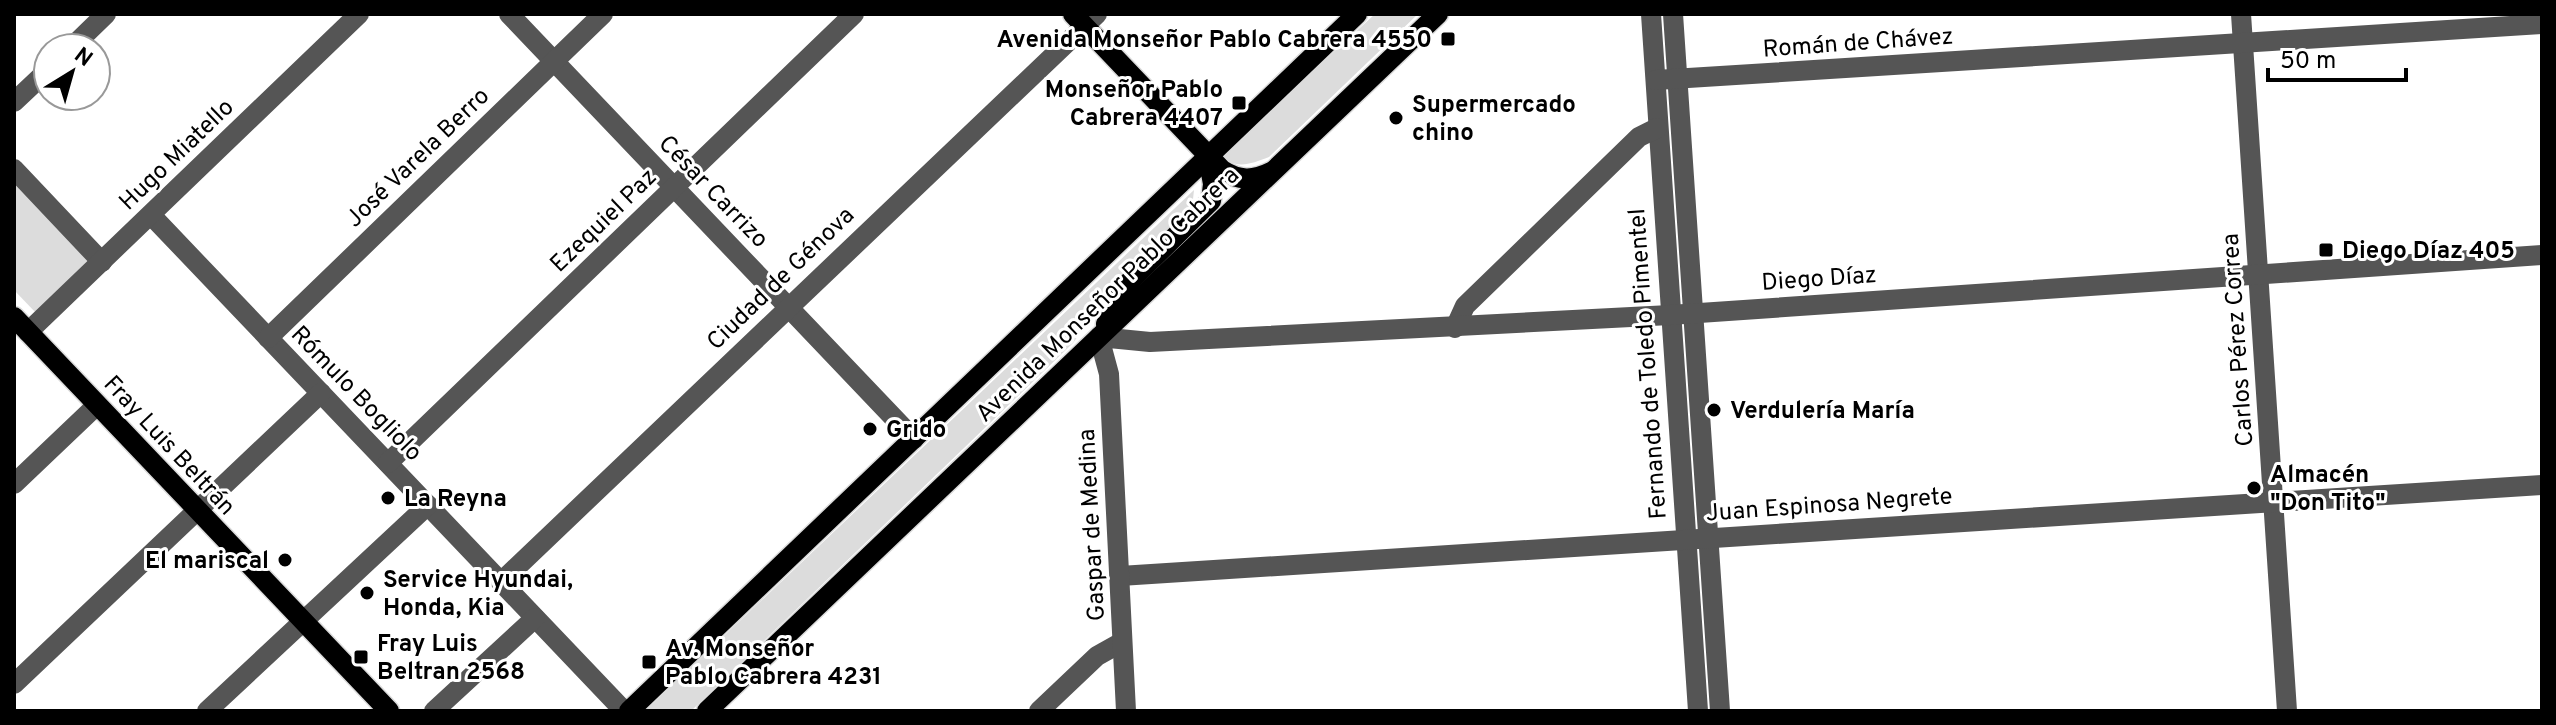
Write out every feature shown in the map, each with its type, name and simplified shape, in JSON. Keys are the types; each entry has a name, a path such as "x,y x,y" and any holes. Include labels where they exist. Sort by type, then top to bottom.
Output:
{"main road":[{"name":"Avenida Monseñor Pablo Cabrera","path":"626,711 1357,14"},
{"name":"Avenida Monseñor Pablo Cabrera","path":"707,711 1438,14"},
{"path":"1085,18 1208,157 1232,176 1242,179 1258,178 1275,170"},
{"path":"1099,337 1123,288 1211,201 1213,184 1208,157"},
{"name":"Fray Luis Beltrán","path":"21,324 389,711"}],"street":[{"path":"87,32 106,14"},
{"name":"Hugo Miatello","path":"21,324 102,262 359,14"},
{"name":"César Carrizo","path":"509,14 914,439"},
{"name":"José Varela Berro","path":"268,338 603,14"},
{"name":"Ezequiel Paz","path":"388,463 854,14"},
{"name":"Fernando de Toledo Pimentel","path":"1651,14 1698,711"},
{"name":"Fernando de Toledo Pimentel","path":"1673,14 1720,711"},
{"name":"Carlos Pérez Correa","path":"2241,14 2287,711"},
{"name":"Ciudad de Génova","path":"501,582 1085,18"},
{"name":"Román de Chávez","path":"1656,80 2542,24"},
{"path":"14,102 32,85"},
{"path":"1455,328 1465,306 1639,137 1657,128"},
{"path":"14,169 102,262"},
{"name":"Rómulo Bogliolo","path":"151,215 626,711"},
{"name":"Diego Díaz","path":"1099,337 1150,342 1455,328 2542,255"},
{"name":"Gaspar de Medina","path":"1099,337 1109,374 1126,711"},
{"path":"14,684 321,393"},
{"path":"14,484 97,405"},
{"name":"Juan Espinosa Negrete","path":"1120,576 2542,485"},
{"path":"207,711 428,505"},
{"path":"434,711 535,618"},
{"path":"1039,711 1097,656 1122,642"}],"shaded area":[{"path":"1375,14 1418,14 1269,157 1253,163 1226,161 1223,155 1227,150"},
{"path":"14,181 91,261 37,314 14,290"},
{"path":"1194,190 1192,208 1115,283 1073,343 691,711 645,711"}],"place":[{"name":"Avenida Monseñor Pablo Cabrera 4550","path":"1448,39"},
{"name":"Monseñor Pablo Cabrera 4407","path":"1239,103"},
{"name":"Supermercado chino","path":"1396,118"},
{"name":"Diego Díaz 405","path":"2326,250"},
{"name":"Verdulería María","path":"1714,410"},
{"name":"Grido","path":"870,429"},
{"name":"Almacén \"Don Tito\"","path":"2254,488"},
{"name":"La Reyna","path":"388,498"},
{"name":"El mariscal","path":"285,560"},
{"name":"Service Hyundai, Honda, Kia","path":"367,593"},
{"name":"Fray Luis Beltran 2568","path":"361,657"},
{"name":"Av. Monseñor Pablo Cabrera 4231","path":"649,662"}]}
